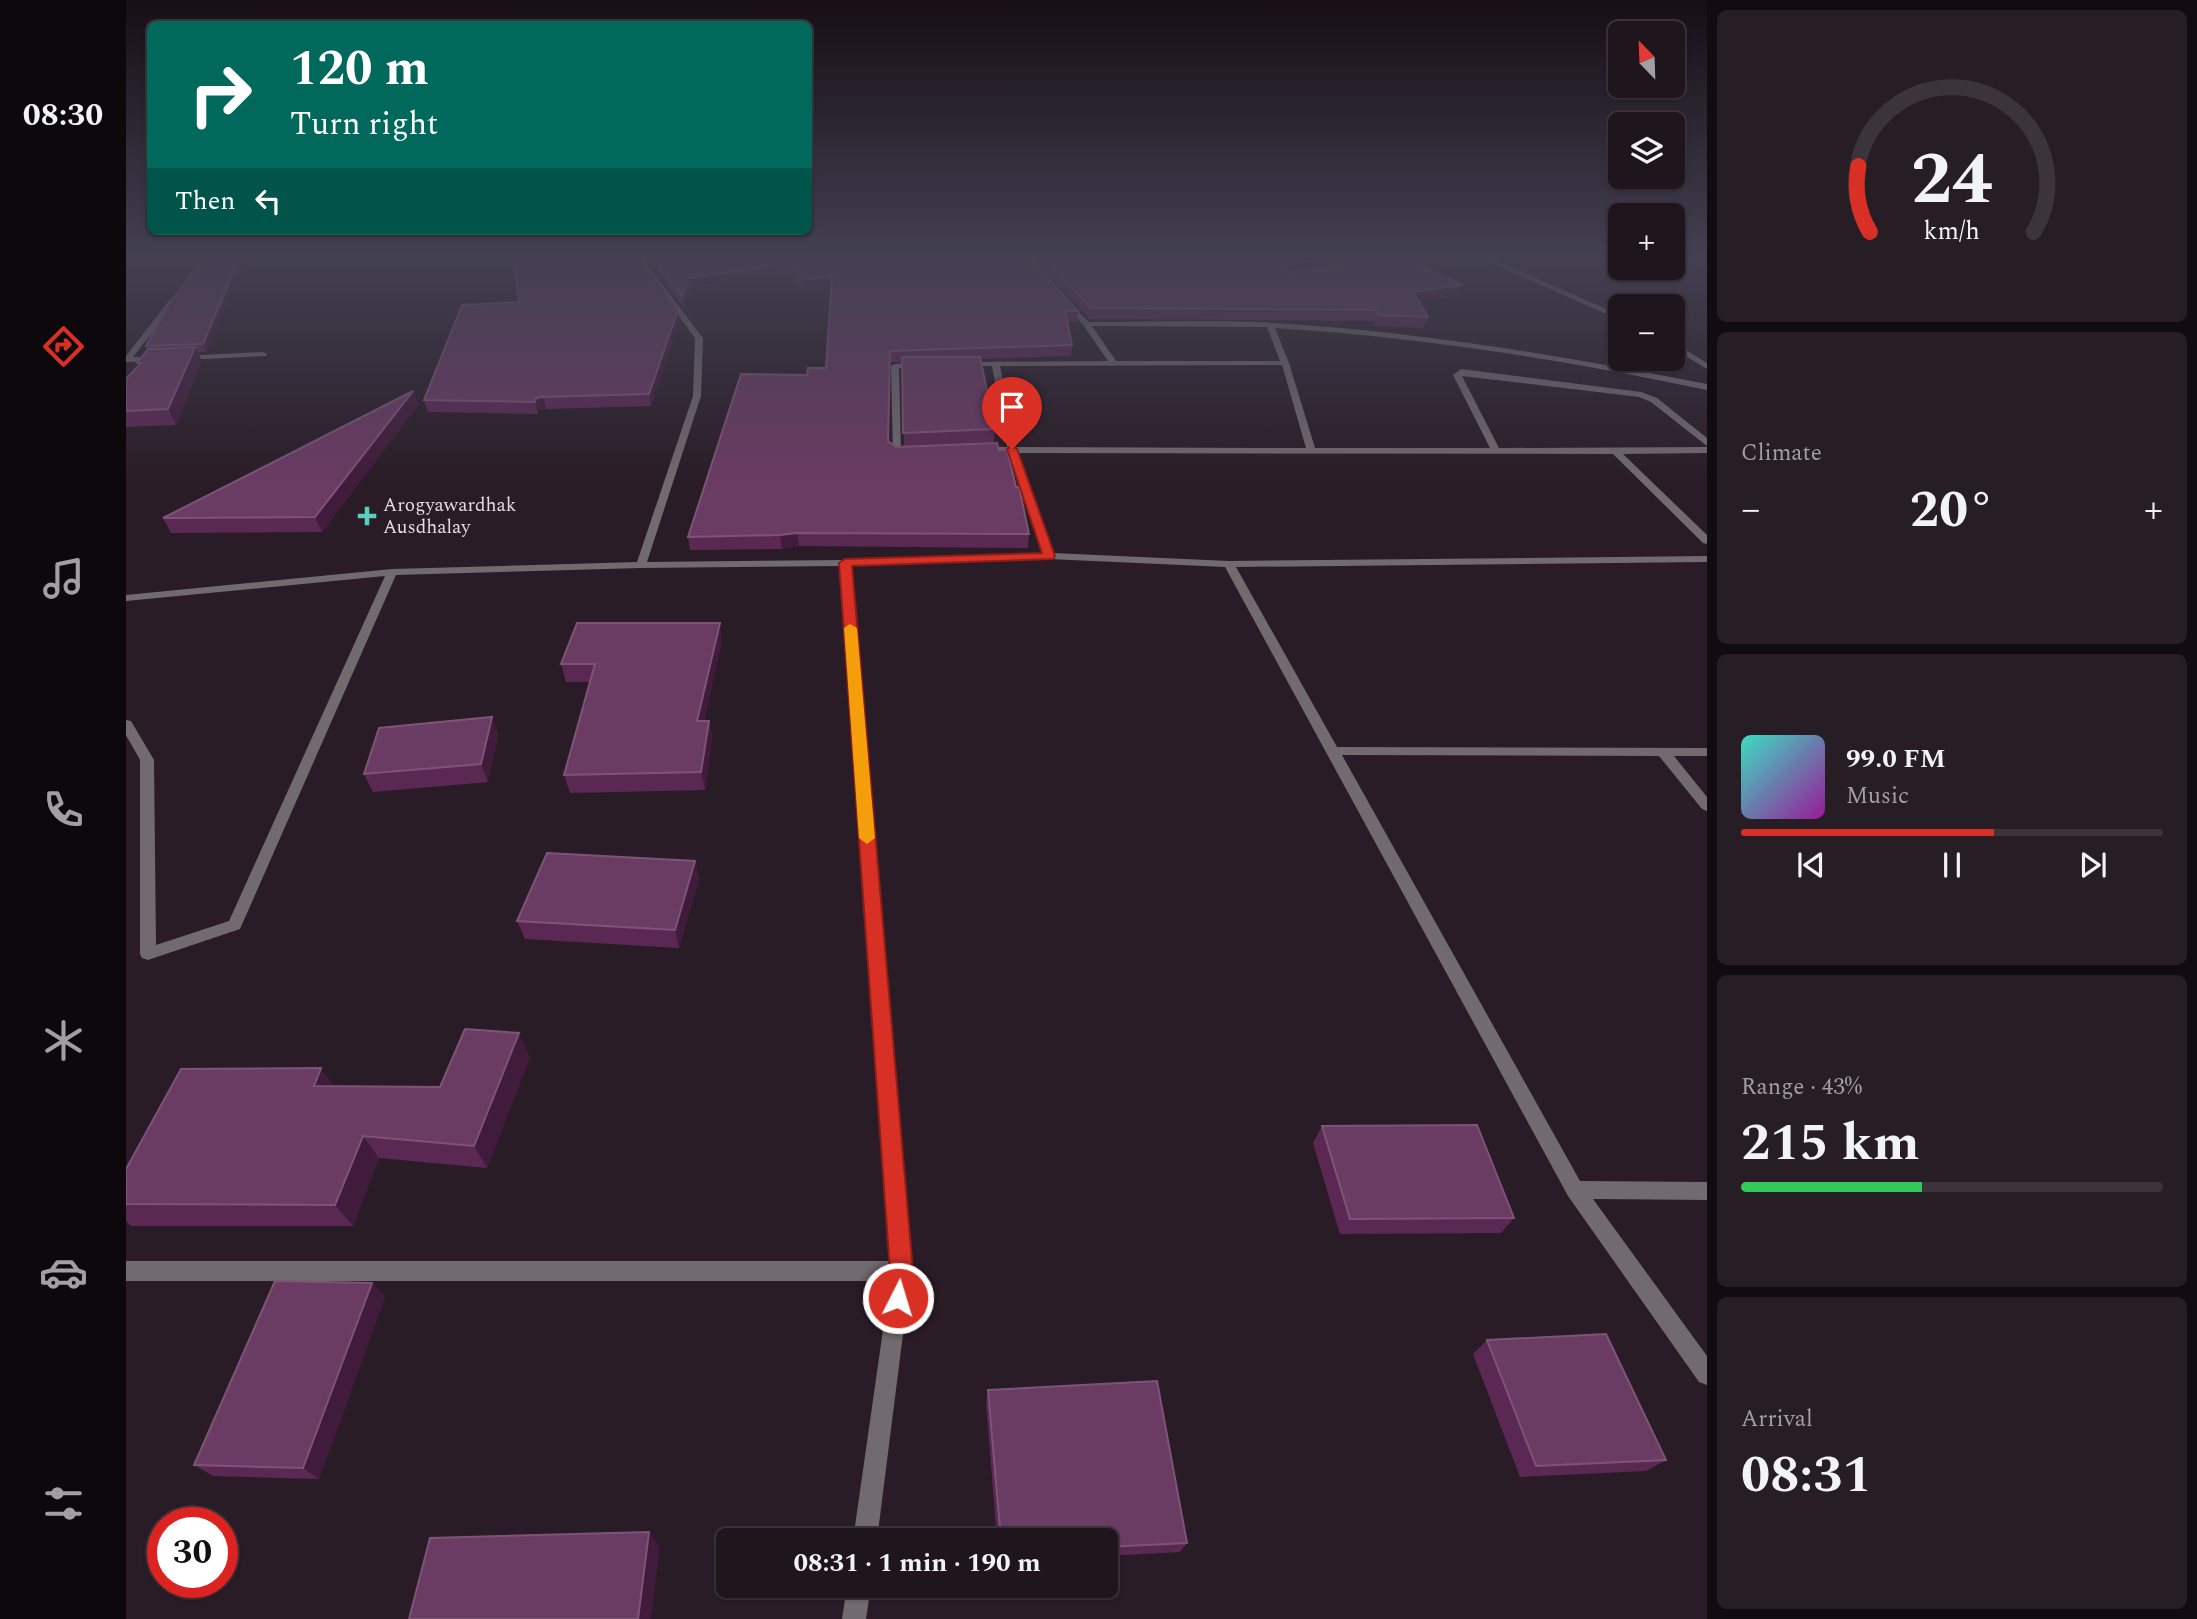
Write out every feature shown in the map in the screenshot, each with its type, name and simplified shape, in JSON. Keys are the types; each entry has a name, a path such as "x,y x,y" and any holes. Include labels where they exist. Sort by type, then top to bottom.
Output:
{"street":[{"path":"127,360 149,333"},
{"path":"641,565 697,396 699,338 695,333"},
{"path":"1093,333 1115,365"},
{"path":"1273,333 1311,449"},
{"path":"1370,333 1574,359 1707,387"},
{"path":"1685,352 1707,367"},
{"path":"179,358 263,354"},
{"path":"143,373 151,359"},
{"path":"127,360 165,359"},
{"path":"995,363 1012,449 1049,556"},
{"path":"945,365 1285,363"},
{"path":"922,453 896,454 895,366 933,365"},
{"path":"1496,451 1457,374 1461,372 1641,395 1654,400 1707,443"},
{"path":"973,451 1707,450"},
{"path":"1615,451 1707,541"},
{"path":"126,598 392,572 641,565 845,563 1049,556 1229,564 1707,559"},
{"path":"845,563 901,1271 867,1528"},
{"path":"1229,564 1575,1190 1707,1374"},
{"path":"126,724 147,760 148,954 235,925 392,572"},
{"path":"1331,751 1707,752"},
{"path":"1662,751 1707,806"},
{"path":"1575,1190 1707,1191"},
{"path":"126,1271 901,1271"},
{"path":"854,1619 857,1598"}],"building":[{"path":"153,333 208,333 203,344 146,346"},
{"path":"451,333 670,333 649,394 543,397 536,398 535,402 424,400"},
{"path":"828,333 1069,333 1072,345 890,351 888,441 896,447 997,443 999,450 1007,450 1016,487 1019,487 1029,534 797,533 688,537 741,374 807,375 808,368 826,368"},
{"path":"195,347 168,409 126,411 126,379 141,363 137,363 148,349"},
{"path":"902,357 980,357 995,429 903,433"},
{"path":"413,391 315,517 163,518"},
{"path":"577,623 720,623 697,721 709,721 701,772 564,775 595,664 561,664"},
{"path":"492,717 481,764 364,774 379,728"},
{"path":"547,853 695,861 675,930 517,921"},
{"path":"465,1029 519,1033 474,1146 363,1136 335,1205 126,1204 126,1169 181,1069 321,1068 314,1086 440,1087"},
{"path":"1477,1125 1514,1218 1350,1219 1322,1126"},
{"path":"275,1281 372,1283 303,1468 194,1465"},
{"path":"1606,1334 1666,1460 1536,1466 1487,1340"},
{"path":"1157,1381 1187,1543 1118,1546 1118,1528 1000,1528 988,1390"},
{"path":"649,1532 638,1619 409,1619 430,1538"}],"slow traffic":[{"path":"850,628 867,838"}],"place":[{"name":"Arogyawardhak Ausdhalay","path":"367,516"}],"route":[{"path":"898,1298 901,1271 845,563 1049,556 1012,449"}]}
